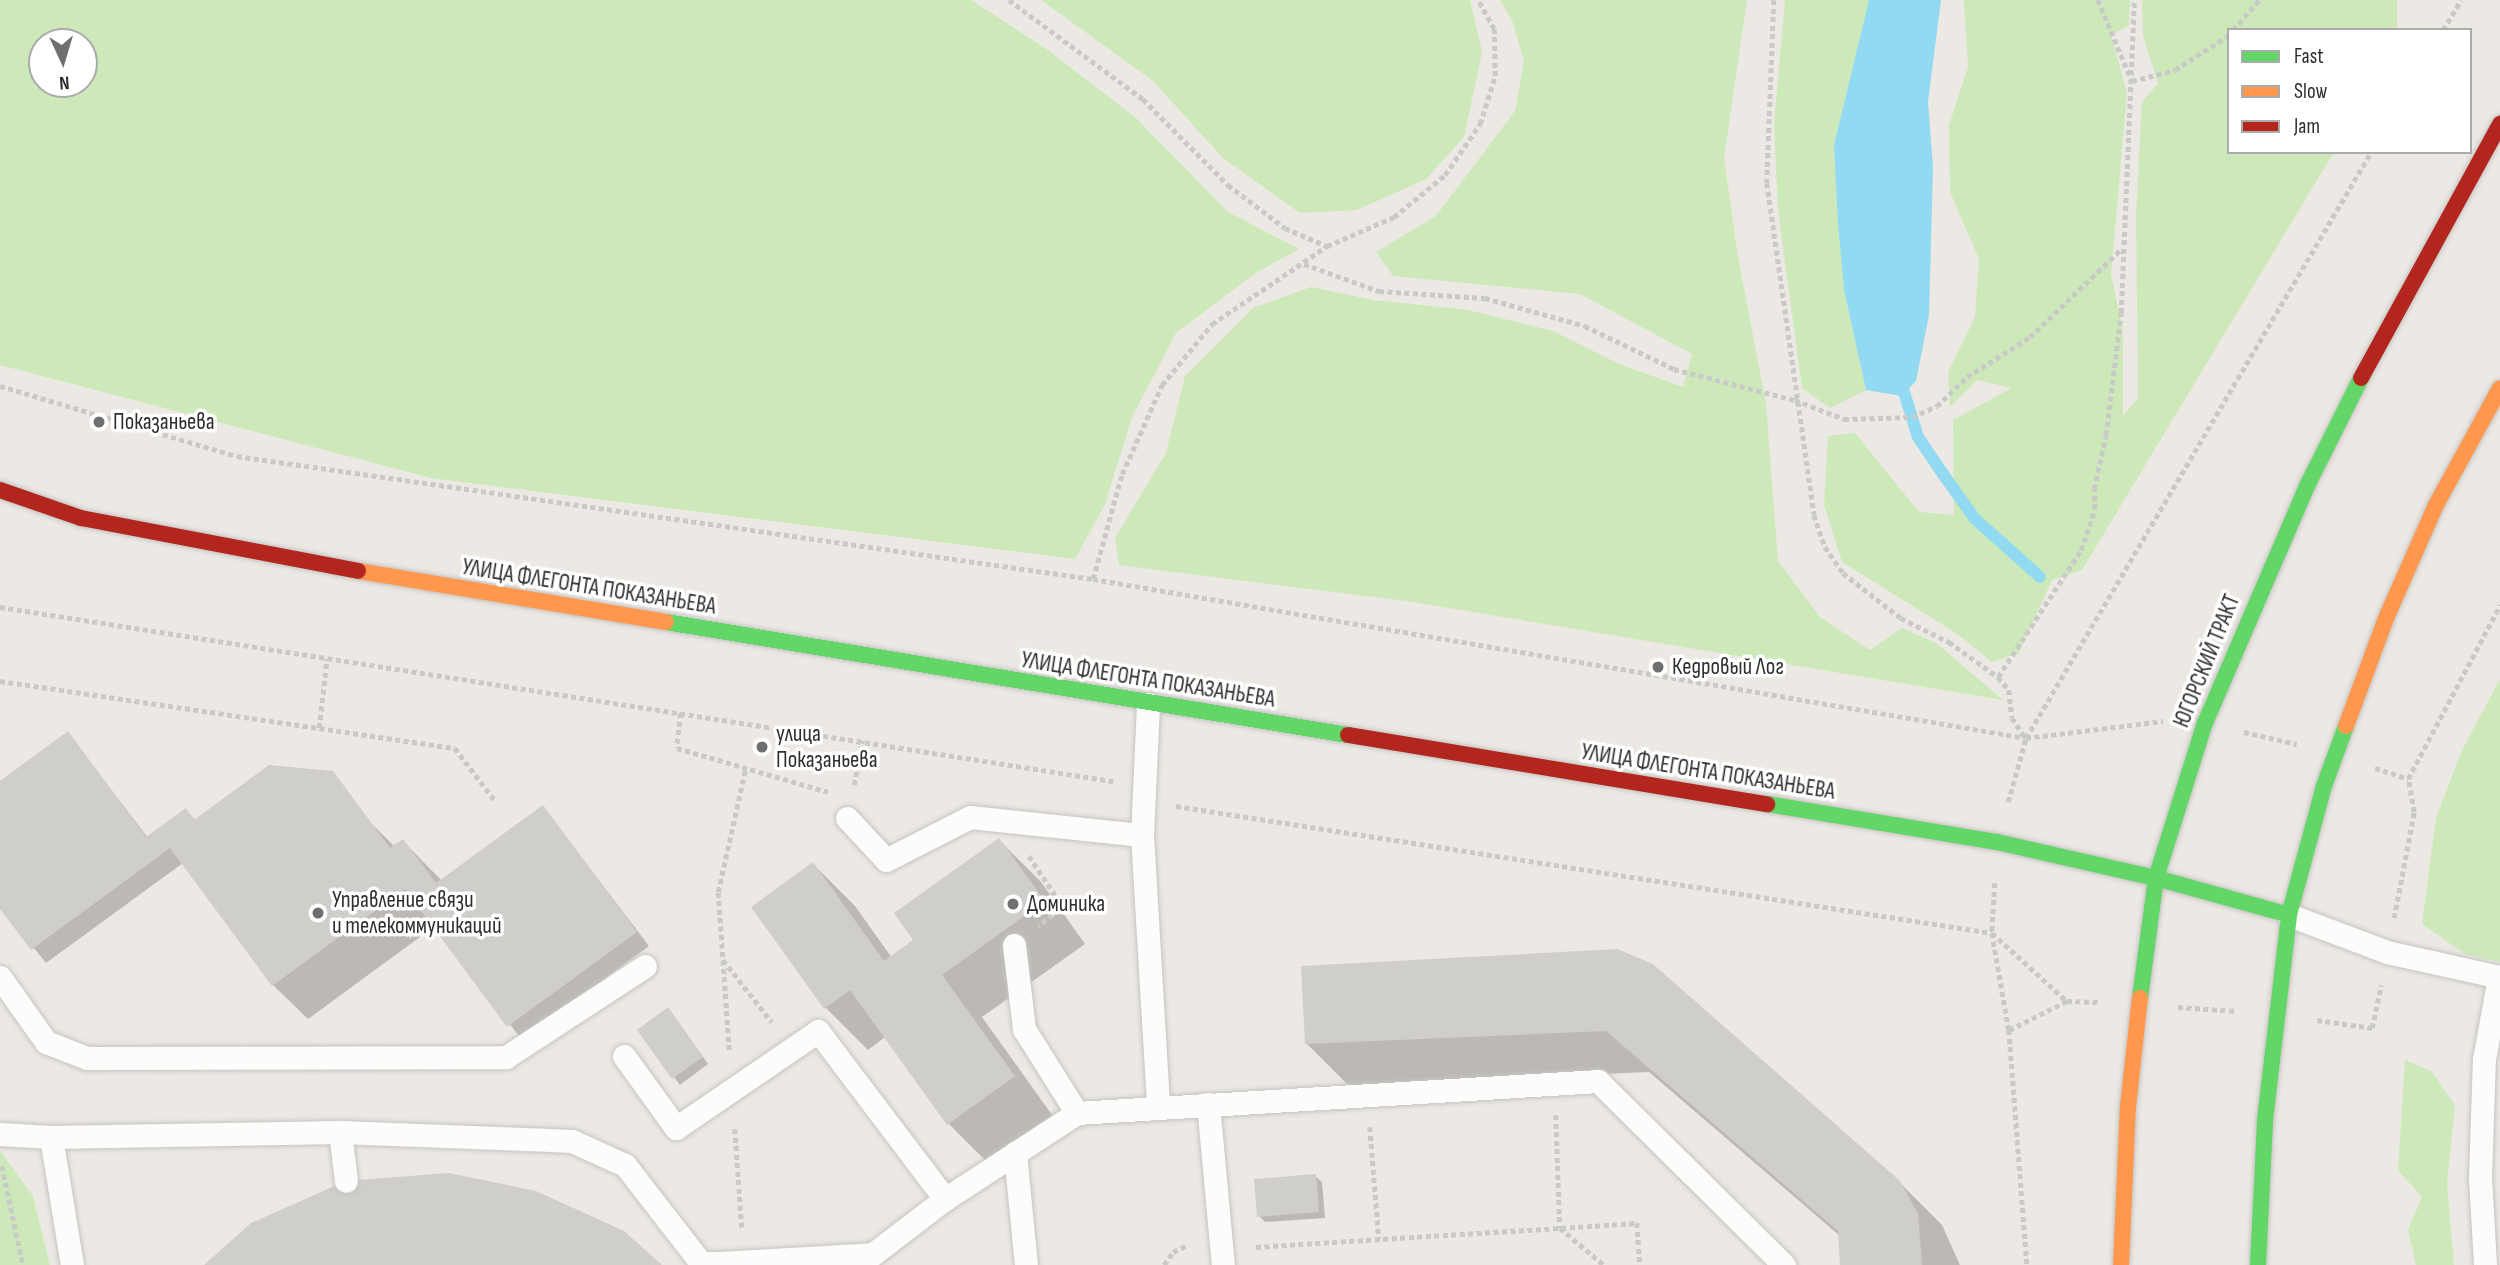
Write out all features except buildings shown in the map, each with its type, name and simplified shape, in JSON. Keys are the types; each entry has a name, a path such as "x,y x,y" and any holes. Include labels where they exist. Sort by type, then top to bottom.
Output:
{"main road":[{"name":"ЮГОРСКИЙ ТРАКТ","path":"2121,1265 2128,1106 2156,878 2205,723 2306,486 2346,405 2500,124"},
{"path":"2258,1265 2265,1120 2289,915 2331,764 2387,616 2436,505 2500,388"},
{"name":"УЛИЦА ФЛЕГОНТА ПОКАЗАНЬЕВА","path":"0,490 81,518 231,549 1148,704 1997,842 2156,878 2289,915"}],"lane":[{"path":"1148,704 1142,835 1158,1107"},
{"path":"849,808 886,860 970,817 1142,835"},
{"path":"2289,915 2387,952 2499,977 2484,1059 2480,1177 2485,1265"},
{"path":"1014,945 1024,1029 1077,1112"},
{"path":"0,977 46,1042 87,1058 506,1057 645,966"},
{"path":"624,1056 676,1128 818,1031 945,1199"},
{"path":"0,1134 51,1137 340,1132 572,1141 625,1165 700,1264 745,1261 777,1263 873,1254 945,1199 1077,1112 1598,1081 1784,1265"},
{"path":"1208,1104 1223,1265"},
{"path":"340,1132 346,1181"},
{"path":"51,1137 72,1265"},
{"path":"1015,1153 1026,1265"}],"path":[{"path":"1009,0 1143,99 1228,185 1285,228 1327,246"},
{"path":"1093,579 1122,474 1162,385 1212,324 1327,246 1394,216 1445,175 1480,124 1494,76 1494,29 1478,0"},
{"path":"1774,0 1767,183 1795,400 1814,515 1825,547 1843,573 1900,618 1949,642 1998,677 2009,690 2012,718 2026,738"},
{"path":"2098,0 2132,81"},
{"path":"1998,677 2089,531 2115,376 2134,0"},
{"path":"2235,28 2259,0"},
{"path":"2444,28 2461,0"},
{"path":"2132,81 2175,70 2227,36"},
{"path":"2026,738 2370,154"},
{"path":"1304,264 1380,291 1485,298 1586,326 1674,369 1795,400 1844,419 1912,417 1937,406 1967,377 2030,337 2121,249"},
{"path":"0,386 237,456 1093,579 2026,738"},
{"path":"0,607 1112,780 1173,806 1992,933 2067,1001 2008,1030"},
{"path":"319,728 327,658"},
{"path":"0,681 455,748 496,802"},
{"path":"681,713 677,748 746,768 849,808 862,741"},
{"path":"745,1261 718,892 746,768"},
{"path":"1006,820 1055,895 1053,915 1014,945"},
{"path":"1992,933 2008,1030 2027,1265"},
{"path":"723,959 792,1049"},
{"path":"1555,1083 1560,1228 1604,1265"},
{"path":"1367,1094 1379,1239"},
{"path":"1,1155 23,1265"},
{"path":"1244,1248 1637,1223 1640,1265"}],"green space":[{"path":"0,0 971,0 1045,48 1135,117 1228,212 1299,249 1254,274 1176,333 1132,417 1105,504 1075,559 431,478 0,365"},
{"path":"1041,0 1470,0 1482,52 1464,137 1426,179 1357,210 1300,213 1223,158 1152,80"},
{"path":"1500,0 1747,0 1724,158 1738,257 1766,404 1778,561 1820,617 1870,650 1902,628 1936,643 2003,700 1407,601 1119,565 1115,538 1166,453 1185,376 1253,308 1311,287 1373,300 1468,310 1553,331 1619,364 1683,387 1692,354 1580,294 1393,276 1376,252 1436,216 1515,111 1524,61 1512,20"},
{"path":"1785,0 1869,0 1834,145 1844,290 1866,390 1830,408 1802,388 1778,210 1774,124"},
{"path":"1964,0 2130,0 2129,25 2111,35 2127,93 2111,274 2123,332 2123,416 2138,398 2136,215 2142,102 2158,84 2143,35 2142,0 2397,0 2397,28 2227,28 2227,154 2333,154 2082,570 2052,580 2019,653 1992,662 1956,633 1842,562 1824,505 1828,436 1855,433 1919,512 1954,515 1953,420 2012,388 1977,380 1950,407 1948,372 1975,317 1979,259 1950,192 1949,125 1968,67"},
{"path":"2500,679 2500,962 2465,954 2422,924 2436,818 2462,750"},
{"path":"2405,1060 2431,1071 2455,1105 2447,1183 2454,1265 2416,1265 2408,1230 2422,1197 2398,1170"},
{"path":"0,1151 33,1196 50,1265 0,1265"}],"water":[{"path":"1869,0 1941,0 1928,102 1933,167 1929,315 1916,381 1902,396 1866,390 1844,290 1838,223 1834,145"}],"waterway":[{"path":"1900,379 1918,437 1943,474 1975,519 2040,577"}],"traffic: fast":[{"path":"2140,998 2156,878 2205,723 2307,486 2361,378"},
{"path":"666,622 1348,735"},
{"path":"2258,1265 2265,1120 2289,915 2324,786 2346,726"},
{"path":"1767,804 1997,842 2156,878 2289,915"}],"traffic: slow":[{"path":"2346,726 2387,616 2436,505 2500,388"},
{"path":"358,571 666,622"},
{"path":"2121,1265 2128,1106 2140,998"}],"traffic: jam":[{"path":"2361,378 2500,124"},
{"path":"0,490 81,518 358,571"},
{"path":"1348,735 1767,804"}],"place":[{"name":"Показаньева","path":"99,422"},
{"name":"Кедровый Лог","path":"1658,667"},
{"name":"улица Показаньева","path":"762,747"},
{"name":"Доминика","path":"1013,904"},
{"name":"Управление связи и телекоммуникаций","path":"318,913"}]}
